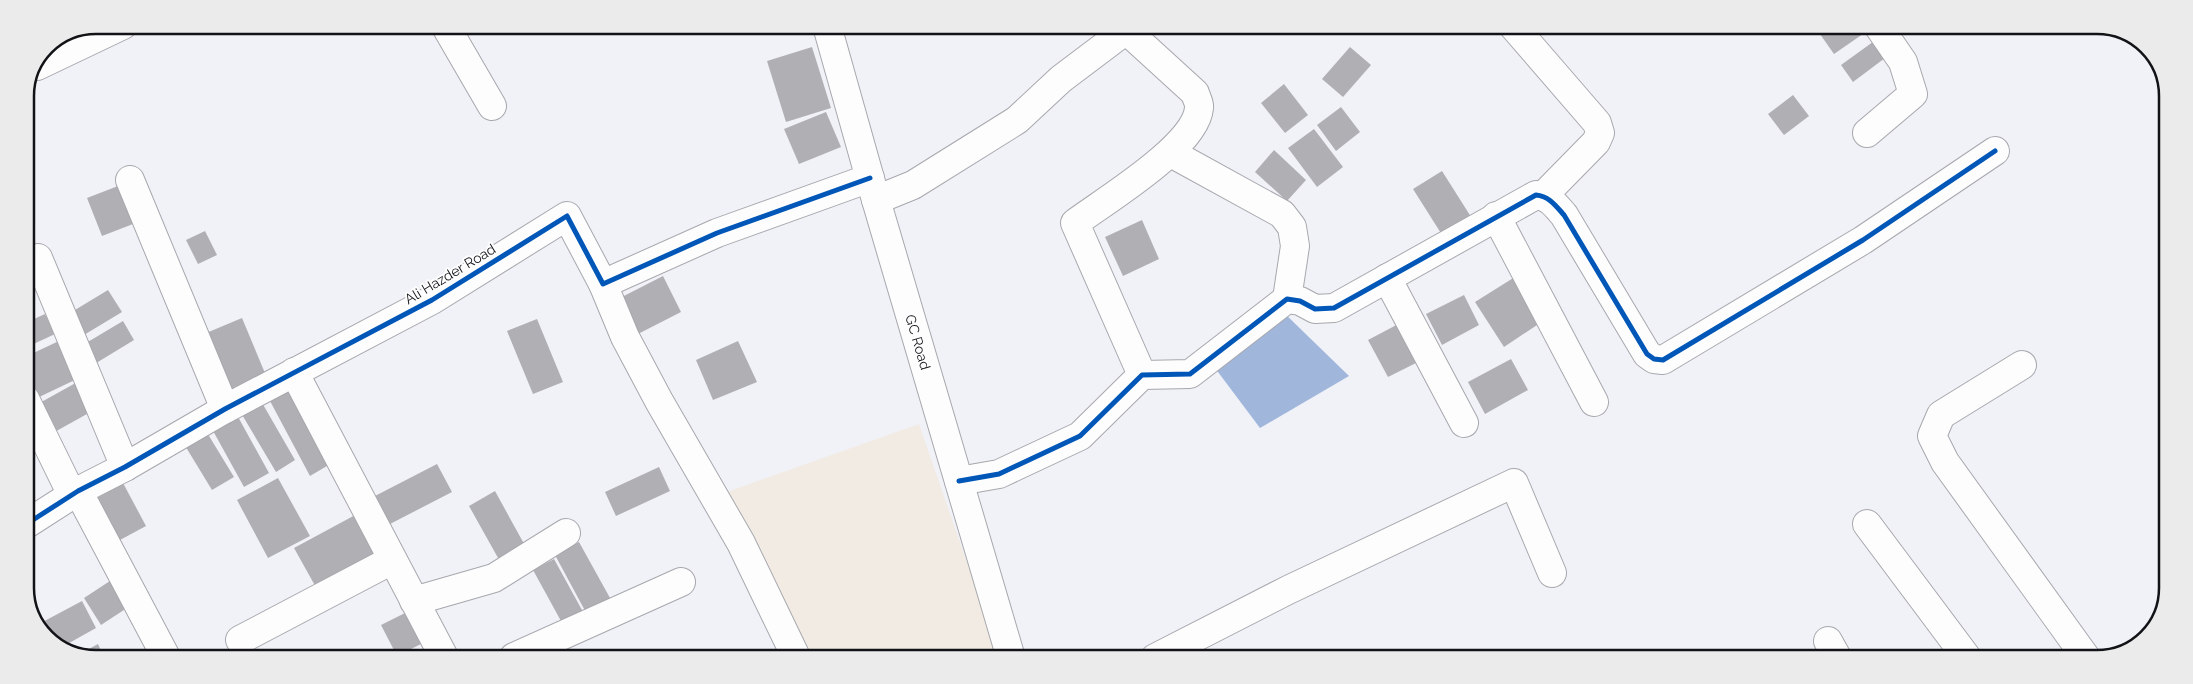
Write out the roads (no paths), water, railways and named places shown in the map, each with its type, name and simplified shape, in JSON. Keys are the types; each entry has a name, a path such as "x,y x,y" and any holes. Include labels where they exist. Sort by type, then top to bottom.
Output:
{"street":[{"path":"43,63 104,34"},
{"path":"450,34 492,106"},
{"name":"GC Road","path":"829,34 1009,650"},
{"path":"793,650 741,543 658,401 625,337 603,284 717,233 873,189 913,185 1018,120 1061,79 1121,34"},
{"path":"1130,34 1195,93 1200,106 1196,122 1171,153 1075,223 1142,375"},
{"path":"1520,34 1597,123 1600,133 1596,142 1543,196"},
{"path":"1867,132 1913,94 1903,62 1884,34"},
{"path":"1287,299 1300,301 1315,309 1334,308 1496,216 1536,195 1543,196 1564,215 1647,354 1654,360 1663,360 1862,240 1995,151"},
{"path":"959,481 999,474 1080,436 1142,375 1190,374 1287,299 1295,246 1292,227 1282,214 1171,153"},
{"path":"130,180 226,409"},
{"name":"Ali Hazder Road","path":"34,519 75,493 125,467 226,409 432,300 567,216 603,284"},
{"path":"1496,216 1594,402"},
{"path":"38,258 125,467"},
{"path":"1387,278 1464,423"},
{"path":"2022,365 1941,415 1932,436 1944,462 2081,650"},
{"path":"294,372 440,650"},
{"path":"34,416 162,650"},
{"path":"1171,650 1288,590 1514,483 1552,573"},
{"path":"1867,524 1961,650"},
{"path":"414,601 494,578 566,533"},
{"path":"240,640 392,560"},
{"path":"530,650 681,582"}],"water":[{"path":"1280,309 1349,376 1260,428 1215,368"}]}
